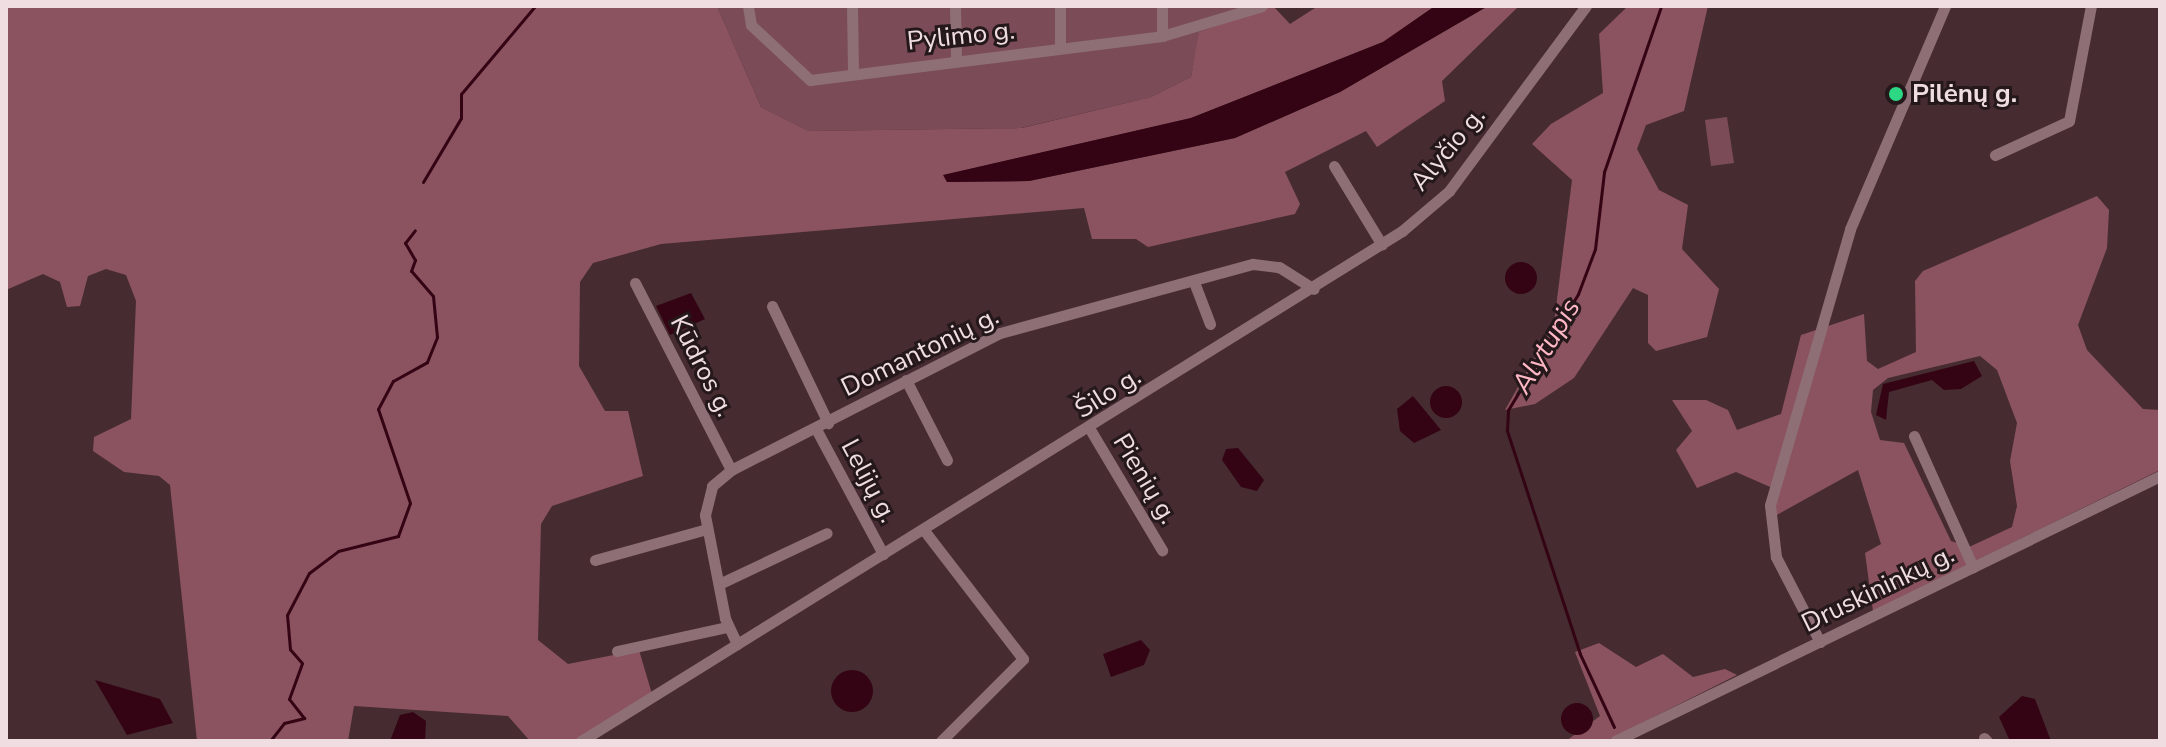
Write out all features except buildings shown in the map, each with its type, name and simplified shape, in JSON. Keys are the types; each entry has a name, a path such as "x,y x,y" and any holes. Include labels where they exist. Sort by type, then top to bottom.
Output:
{"street":[{"name":"Pylimo g.","path":"748,6 751,25 799,75 853,72 956,57 1162,36 1262,6"},
{"path":"852,6 853,72"},
{"path":"955,6 956,57"},
{"path":"1060,6 1060,48"},
{"path":"1162,6 1162,36"},
{"name":"Alyčio g.","path":"1314,289 1382,245 1449,191 1586,6"},
{"path":"1820,642 1776,557 1770,505 1850,229 1945,6"},
{"path":"1995,155 2069,121 2091,6"},
{"path":"1334,166 1382,245"},
{"name":"Domantonių g.","path":"737,644 727,627 707,529 708,494 731,470 1000,333 1267,263 1314,289"},
{"path":"1194,282 1210,324"},
{"name":"Kūdros g.","path":"635,283 731,470"},
{"name":"Šilo g.","path":"581,741 923,529 1091,431 1314,289"},
{"name":"Lelijų g.","path":"772,306 828,423"},
{"path":"906,380 947,460"},
{"name":"Lelijų g.","path":"816,429 883,554"},
{"name":"Pienių g.","path":"1091,431 1162,550"},
{"path":"1914,436 1973,567"},
{"name":"Druskininkų g.","path":"1615,741 2160,476"},
{"path":"595,560 707,529"},
{"path":"923,529 1023,659 941,741"},
{"path":"719,584 827,533"},
{"path":"617,651 727,627"}],"shaded area":[{"path":"6,6 717,6 761,107 809,131 1022,128 1151,97 1191,77 1199,32 1273,6 1290,24 1318,6 1435,6 1383,42 1191,118 944,175 947,182 1029,181 1235,138 1340,92 1488,6 1519,6 1442,81 1445,101 1377,147 1366,131 1285,172 1300,204 1295,214 1148,247 1136,239 1092,239 1084,208 661,244 593,263 580,282 579,366 605,411 628,411 643,476 552,506 541,524 538,640 568,664 639,650 652,694 577,741 530,741 508,716 354,706 348,741 197,741 170,485 159,476 124,472 93,451 94,437 131,419 136,301 126,275 106,269 88,276 80,306 67,307 60,282 43,274 6,290"},
{"path":"717,6 1273,6 1200,32 1191,77 1151,97 1021,128 809,131 761,107"},
{"path":"1435,6 1488,6 1340,92 1235,138 1029,181 947,182 943,175 1191,118 1383,42"},
{"path":"1628,6 1708,6 1684,111 1646,125 1637,149 1659,190 1688,205 1682,249 1719,289 1707,337 1656,351 1648,343 1648,295 1633,288 1574,378 1535,404 1505,410 1554,323 1572,180 1532,144 1551,124 1603,93 1599,34"},
{"path":"1727,117 1734,163 1711,166 1705,120"},
{"path":"2097,196 2109,210 2107,248 2078,325 2087,350 2143,409 2160,410 2160,470 1873,611 1865,553 1881,544 1858,470 1773,517 1777,490 1736,472 1697,488 1676,450 1692,431 1672,400 1706,400 1728,410 1737,430 1781,414 1801,335 1864,314 1867,361 1878,369 1916,352 1915,281 1923,271","holes":["1980,356 1997,370 2017,423 2010,461 2017,506 2012,527 1969,547 1951,541 1904,443 1880,440 1871,412 1873,390 1888,378"]},
{"path":"1521,262 1532,267 1537,278 1532,289 1521,294 1510,289 1505,278 1510,267"},
{"path":"691,293 705,319 670,335 656,306"},
{"path":"1974,361 1982,376 1961,389 1944,390 1932,380 1889,392 1886,420 1876,415 1883,384"},
{"path":"1446,386 1457,391 1462,402 1457,413 1446,418 1435,413 1430,402 1435,391"},
{"path":"1413,396 1441,430 1414,443 1400,431 1397,409"},
{"path":"1238,448 1264,480 1257,491 1241,487 1222,460 1226,449"},
{"path":"1141,640 1150,650 1144,665 1111,677 1103,654"},
{"path":"1599,643 1636,667 1663,654 1693,677 1725,669 1737,675 1606,741 1566,741 1600,716 1575,652"},
{"path":"852,670 867,676 873,691 867,706 852,712 837,706 831,691 837,676"},
{"path":"95,680 160,699 173,723 127,735"},
{"path":"2022,696 2035,699 2051,741 2010,741 1999,717"},
{"path":"1577,703 1588,708 1593,719 1588,730 1577,735 1566,730 1561,719 1566,708"},
{"path":"413,712 426,721 425,741 390,741 400,715"}],"waterway":[{"path":"423,182 461,118 461,94 535,6"},
{"name":"Alytupis","path":"1614,727 1580,654 1507,430 1508,410 1578,294 1595,249 1604,172 1661,6"},
{"path":"270,741 284,723 304,718 289,699 302,663 290,649 287,615 309,573 338,551 398,536 410,503 378,409 393,381 427,362 437,337 433,296 411,271 415,260 405,243 415,230"}],"place":[{"name":"Pilėnų g.","path":"1896,94"}]}
